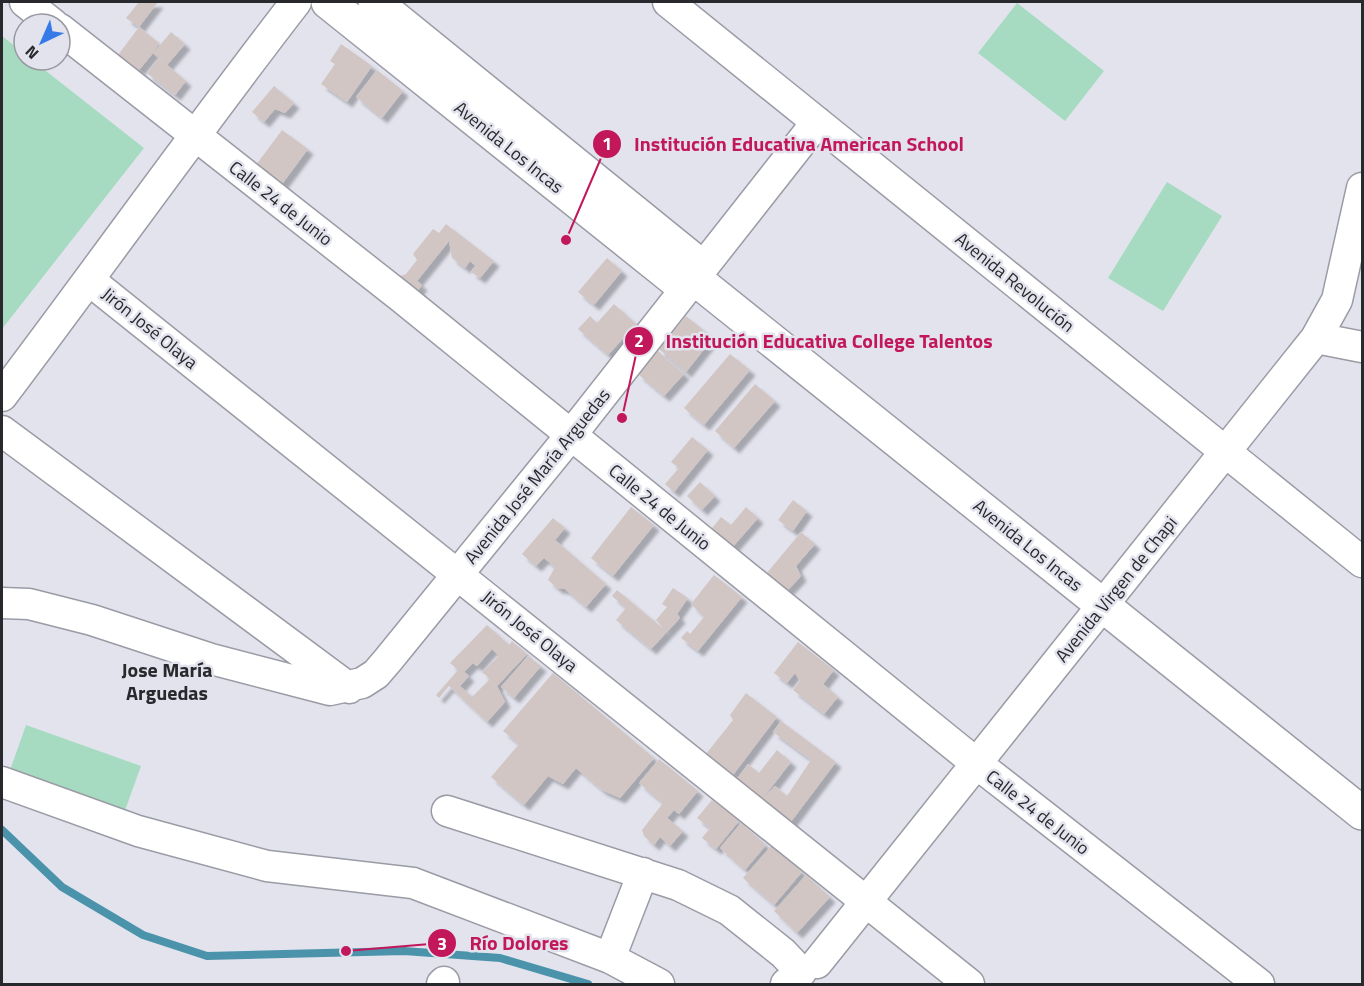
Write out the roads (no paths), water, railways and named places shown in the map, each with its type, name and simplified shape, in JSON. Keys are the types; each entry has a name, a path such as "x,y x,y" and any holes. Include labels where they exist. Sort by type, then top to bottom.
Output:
{"main road":[{"name":"Avenida Los Incas","path":"328,2 674,279 694,278 1362,813"},
{"name":"Avenida Los Incas","path":"375,2 691,258 694,278"}],"street":[{"path":"25,2 38,12"},
{"path":"2,396 194,134 296,2"},
{"name":"Avenida Revolución","path":"668,2 1362,562"},
{"name":"Calle 24 de Junio","path":"72,38 402,297 976,763 1259,984"},
{"name":"Avenida José María Arguedas","path":"355,686 376,674 388,660 571,435 817,122"},
{"name":"Avenida Virgen de Chapi","path":"818,963 1316,338 1337,300 1362,188"},
{"name":"Jirón José Olaya","path":"89,280 969,984"},
{"path":"1316,338 1362,347"},
{"path":"2,430 355,686"},
{"path":"1321,529 1362,536"},
{"path":"2,591 15,604 92,620 211,659 330,690 355,686"},
{"path":"2,782 138,831 267,866 413,883 610,958 659,984"},
{"path":"447,811 678,885 729,910 783,953 801,972 786,984"},
{"path":"610,958 643,873"}],"waterway":[{"path":"2,830 62,887 143,935 207,956 404,951 500,958 588,984"}],"place":[{"name":"Institución Educativa American School","path":"566,240"},
{"name":"Institución Educativa College Talentos","path":"622,418"},
{"name":"Río Dolores","path":"346,951"}],"district":[{"name":"Jose María Arguedas","path":"167,680"}]}
